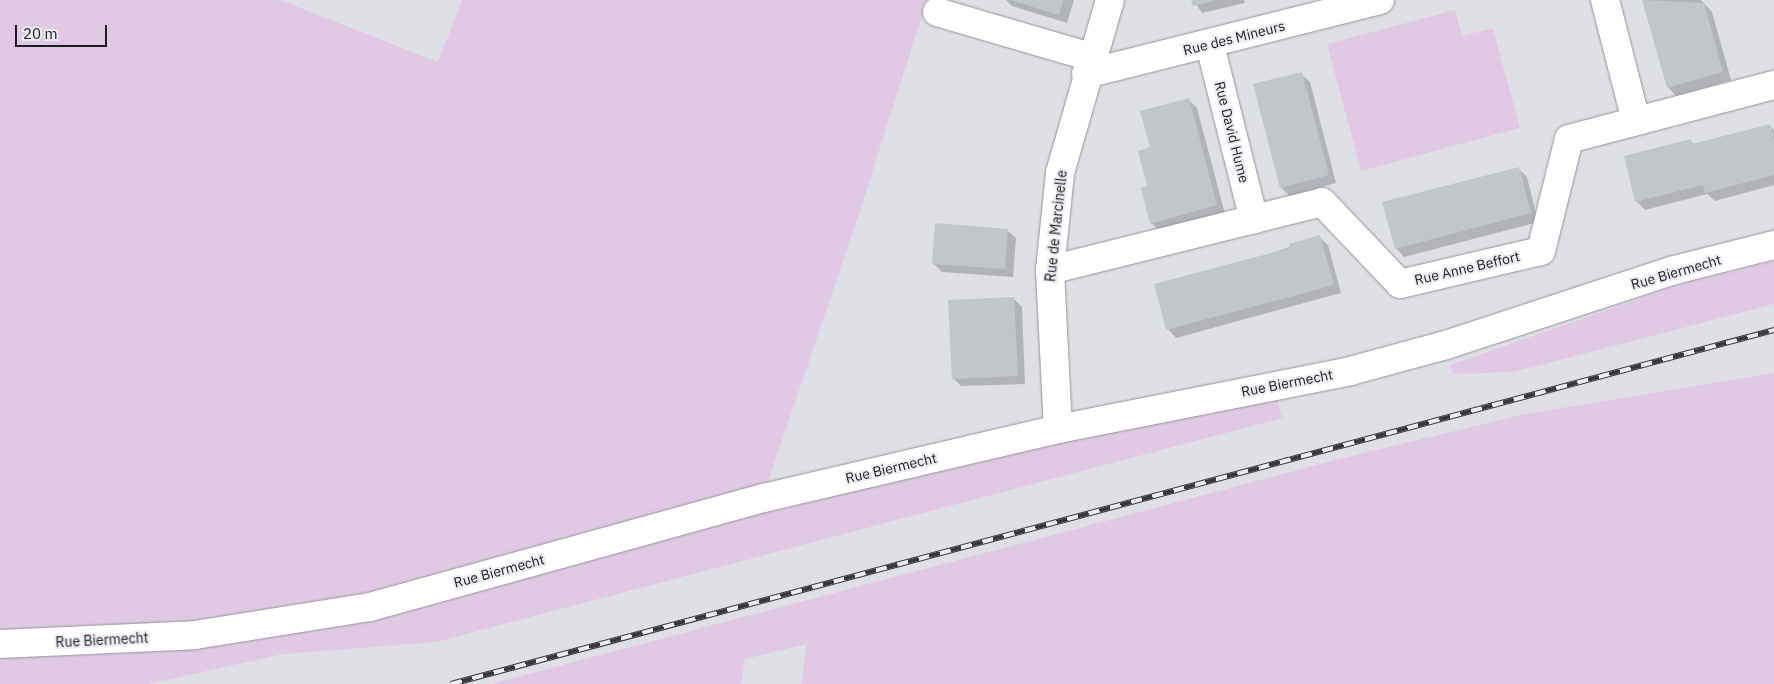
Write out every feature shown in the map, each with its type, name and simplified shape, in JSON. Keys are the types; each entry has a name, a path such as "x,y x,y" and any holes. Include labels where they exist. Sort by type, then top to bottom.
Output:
{"street":[{"name":"Rue de Marcinelle","path":"1058,429 1050,270 1060,173 1088,66 1110,0"},
{"name":"Rue des Mineurs","path":"1088,66 1210,45 1380,0"},
{"path":"1605,0 1636,121"},
{"path":"937,12 1088,66"},
{"name":"Rue David Hume","path":"1210,45 1254,220"},
{"name":"Rue Anne Beffort","path":"1050,270 1322,202 1400,284 1542,251 1569,140 1774,85"},
{"name":"Rue Biermecht","path":"0,644 195,635 370,607 764,498 1058,429 1350,371 1446,345 1671,271 1774,245"}],"shaded area":[{"path":"0,0 280,0 438,62 462,0 927,0 858,217 767,485 283,618 0,639"},
{"path":"1455,10 1462,36 1493,28 1520,128 1361,171 1327,44"},
{"path":"1774,261 1774,304 1514,372 1453,374 1450,365 1678,285"},
{"path":"1774,373 1774,684 801,684 807,644 745,659 741,684 491,684 1339,459 1525,414"},
{"path":"1278,400 1282,418 436,642 283,654 149,684 0,684 0,644 195,635 1058,429"}],"building":[{"path":"1010,0 1063,0 1059,15"},
{"path":"1191,0 1213,0 1213,1 1193,6"},
{"path":"1642,0 1704,3 1723,72 1667,88"},
{"path":"1302,72 1329,175 1280,188 1253,84"},
{"path":"1189,98 1217,205 1150,224 1141,188 1147,186 1138,151 1150,147 1140,111"},
{"path":"1770,124 1774,139 1774,175 1705,193 1703,185 1635,202 1624,156 1691,139 1692,144"},
{"path":"1519,167 1531,213 1395,249 1382,202"},
{"path":"935,223 1008,229 1005,269 932,264"},
{"path":"1320,235 1334,285 1166,330 1154,284 1290,248 1289,244"},
{"path":"1014,297 1018,376 952,379 948,300"}],"railway":[{"path":"451,684 1774,330"}]}
